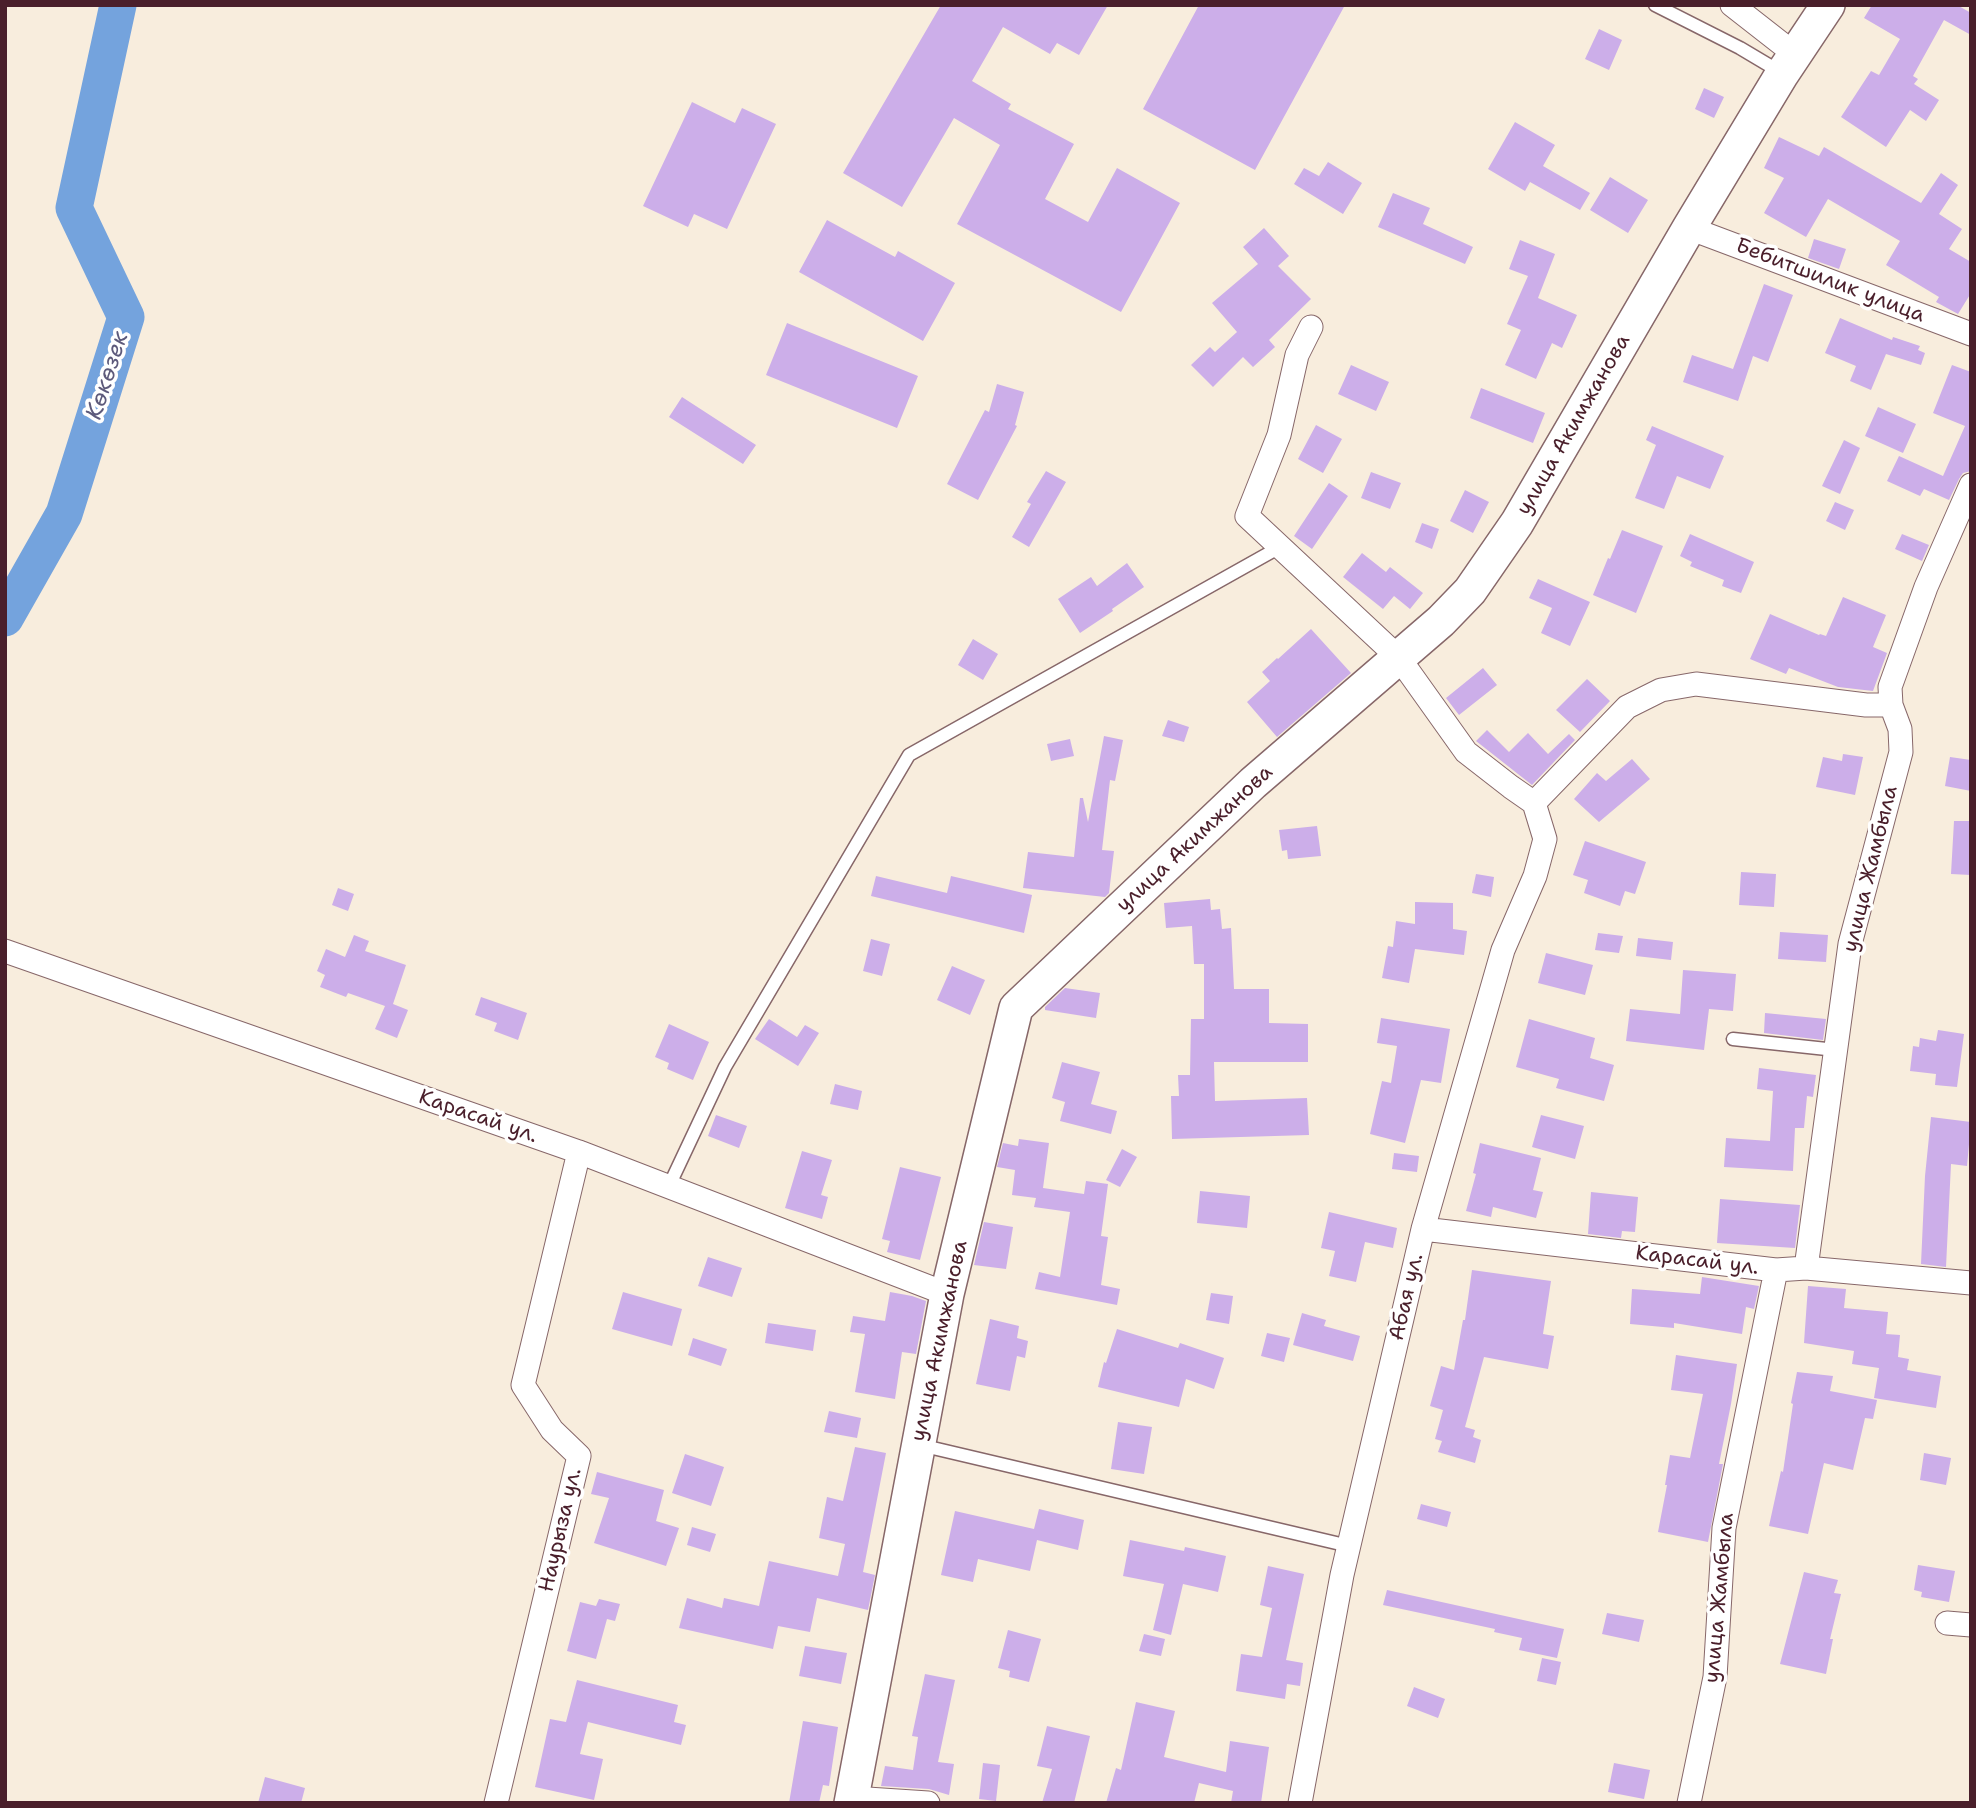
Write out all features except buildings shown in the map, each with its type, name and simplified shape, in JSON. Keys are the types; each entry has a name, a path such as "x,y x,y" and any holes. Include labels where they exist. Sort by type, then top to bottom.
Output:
{"street":[{"path":"1732,5 1789,65"},
{"name":"улица Акимжанова","path":"851,1800 947,1294 1016,1008 1253,783 1441,621 1470,591 1517,523 1689,228 1828,5"},
{"name":"Бебитшилик улица","path":"1689,228 1971,334"},
{"path":"1311,327 1297,355 1279,435 1247,516 1399,658 1466,752 1534,803 1627,707 1661,690 1696,684 1866,705 1891,705"},
{"name":"улица Жамбыла","path":"1806,1268 1850,944 1901,752 1900,729 1891,705 1890,687 1926,587 1971,485"},
{"name":"Абая ул.","path":"1300,1803 1349,1546 1423,1229 1503,950 1535,876 1545,839 1534,803"},
{"name":"Карасай ул.","path":"5,951 579,1152 947,1294"},
{"name":"Наурыза ул.","path":"496,1803 579,1456 552,1430 523,1385 579,1152"},
{"name":"Карасай ул.","path":"1423,1229 1776,1270 1806,1268 1971,1283"},
{"name":"улица Жамбыла","path":"1689,1803 1715,1677 1724,1528 1776,1270"},
{"path":"1947,1623 1971,1625"},
{"path":"851,1800 928,1803"}],"lane":[{"path":"1655,5 1741,48 1789,65"},
{"path":"669,1186 725,1067 909,755 1280,547"},
{"path":"1733,1039 1836,1050"},
{"path":"918,1444 1349,1546"}],"waterway":[{"name":"Көкөзек","path":"5,618 64,514 126,317 74,208 118,5"}]}
